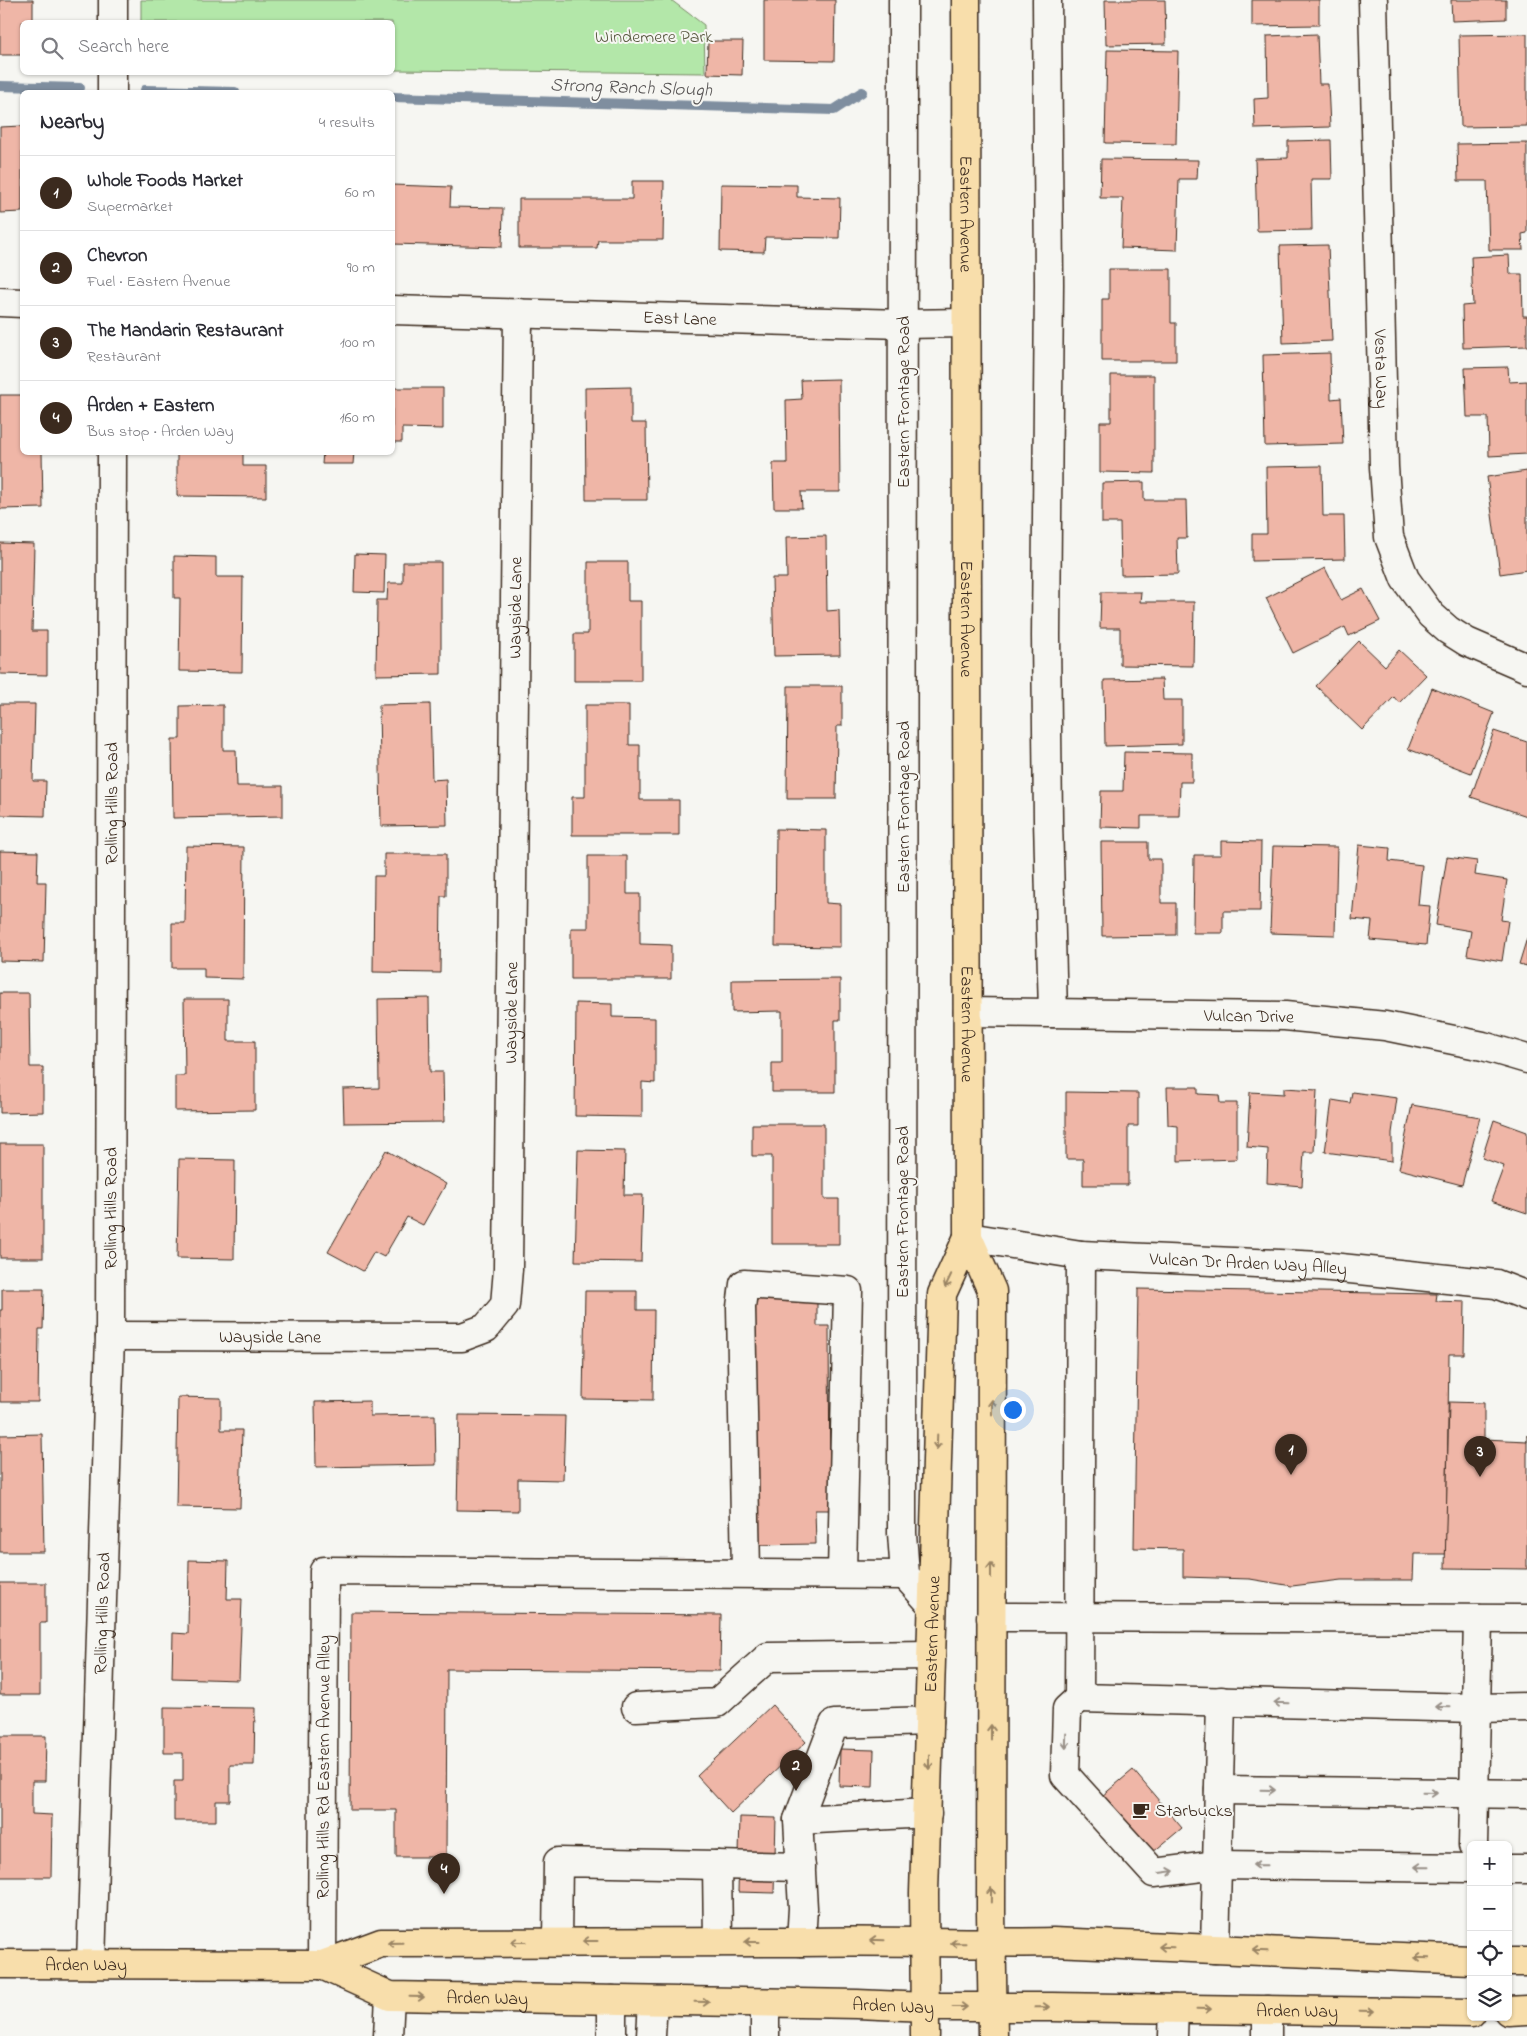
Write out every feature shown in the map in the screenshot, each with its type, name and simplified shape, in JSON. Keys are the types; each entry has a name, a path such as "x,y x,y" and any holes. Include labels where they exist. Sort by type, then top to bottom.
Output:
{"main road":[{"name":"Eastern Avenue","path":"966,0 968,1237 992,1291 993,2036"},
{"name":"Eastern Avenue","path":"925,2036 924,1893 931,1604 942,1294 968,1237"},
{"name":"Arden Way","path":"0,1964 322,1965 381,1943 557,1941 801,1942 868,1940 992,1943 1054,1942 1467,1958"},
{"path":"1512,1962 1527,1962"},
{"name":"Arden Way","path":"322,1965 390,1996 653,2000 926,2008 1174,2008 1267,2023 1467,2013"},
{"path":"1512,2011 1527,2010"}],"street":[{"path":"113,0 113,20"},
{"name":"Eastern Frontage Road","path":"903,0 902,1533 905,1574"},
{"path":"1047,0 1049,294 1046,636 1053,1014"},
{"name":"Vesta Way","path":"1373,0 1384,467 1389,537 1404,579 1431,615 1466,642 1527,668"},
{"path":"112,75 112,90"},
{"path":"0,302 20,303"},
{"name":"East Lane","path":"395,310 903,324 966,323"},
{"name":"Wayside Lane","path":"110,1336 462,1337 486,1328 506,1306 509,1239 518,313"},
{"name":"Rolling Hills Road","path":"91,1964 110,1336 112,455"},
{"name":"Vulcan Drive","path":"968,1012 1294,1017 1385,1026 1483,1046 1527,1059"},
{"name":"Vulcan Dr Arden Way Alley","path":"968,1237 1081,1255 1321,1266 1496,1284 1527,1296"},
{"path":"1079,1698 1081,1616 1081,1255"},
{"path":"842,1574 848,1290 744,1284 741,1307 746,1572 842,1574 905,1574 931,1604"},
{"name":"Rolling Hills Rd Eastern Avenue Alley","path":"322,1965 324,1571 746,1572"},
{"path":"992,1617 1527,1619"},
{"path":"1473,1841 1478,1619"},
{"path":"636,1708 718,1703 768,1657 930,1655"},
{"path":"1467,1868 1217,1865 1154,1874 1065,1775 1067,1709 1079,1698 1476,1708 1527,1707"},
{"path":"1215,1949 1221,1701"},
{"path":"801,1942 803,1908 798,1820 834,1724 929,1721"},
{"path":"1219,1790 1527,1794"},
{"path":"798,1820 927,1813"},
{"path":"557,1941 558,1862 801,1867"},
{"path":"718,1866 718,1942"},
{"path":"1512,1869 1527,1869"},
{"path":"388,2036 390,1996"},
{"path":"612,2000 612,2036"},
{"path":"651,2036 653,2000"},
{"path":"765,2003 765,2036"},
{"path":"1173,2036 1174,2008"}],"green space":[{"name":"Windemere Park","path":"141,0 671,0 704,25 705,73 395,70 395,20 141,20"}],"building":[{"path":"0,0 33,0 33,20 20,20 20,55 0,55"},
{"path":"764,0 835,0 834,61 764,60"},
{"path":"1105,0 1165,0 1166,44 1106,45"},
{"path":"1252,0 1319,0 1319,25 1252,26"},
{"path":"1451,0 1506,0 1506,19 1452,21"},
{"path":"1317,34 1319,84 1328,84 1330,127 1255,129 1254,99 1268,98 1267,36"},
{"path":"1527,34 1527,126 1461,127 1459,35"},
{"path":"708,41 743,41 742,75 707,74"},
{"path":"1107,50 1178,51 1176,144 1105,143"},
{"path":"20,126 20,212 0,213 0,127"},
{"path":"1331,140 1332,179 1311,179 1312,230 1257,231 1255,159 1288,158 1288,141"},
{"path":"1527,143 1527,233 1522,234 1523,250 1489,250 1487,181 1458,181 1457,144"},
{"path":"1101,159 1198,160 1197,179 1179,179 1177,250 1121,248 1123,198 1100,198"},
{"path":"632,181 664,181 663,240 598,240 597,248 519,248 519,199 632,199"},
{"path":"721,184 797,185 797,197 840,198 839,238 765,237 764,252 720,251"},
{"path":"395,185 451,187 450,207 503,208 502,247 395,244"},
{"path":"1328,245 1332,341 1283,343 1280,246"},
{"path":"1509,255 1510,274 1522,274 1523,316 1527,316 1527,346 1463,348 1462,306 1473,305 1471,257"},
{"path":"1109,269 1171,269 1171,323 1176,323 1176,361 1102,361 1102,299 1109,299"},
{"path":"1330,353 1331,399 1341,398 1343,444 1265,446 1263,355"},
{"path":"1508,367 1509,382 1527,381 1527,454 1489,456 1488,417 1467,417 1465,368"},
{"path":"1111,375 1154,375 1154,473 1100,472 1100,422 1111,422"},
{"path":"839,379 840,492 801,492 802,508 774,508 773,463 787,463 786,400 802,399 801,380"},
{"path":"631,387 631,423 646,423 647,500 586,500 585,388"},
{"path":"395,388 443,388 443,429 402,428 402,442 395,442"},
{"path":"0,395 20,395 20,455 42,455 43,508 0,509"},
{"path":"177,455 243,455 243,466 266,466 266,497 177,496"},
{"path":"323,455 354,455 353,464 322,464"},
{"path":"1322,466 1323,516 1344,516 1345,559 1252,561 1252,534 1267,534 1266,467"},
{"path":"1527,471 1527,570 1500,574 1487,477"},
{"path":"1144,482 1144,500 1186,500 1187,538 1177,538 1178,574 1121,575 1120,523 1102,523 1102,483"},
{"path":"826,536 827,611 839,610 840,655 774,656 772,578 787,578 786,537"},
{"path":"0,543 34,544 32,631 47,631 47,675 0,674"},
{"path":"355,554 385,555 384,593 354,592"},
{"path":"174,556 216,557 216,577 243,577 242,672 179,671 180,598 174,598"},
{"path":"403,562 441,562 441,674 376,675 377,600 387,600 388,583 403,583"},
{"path":"588,562 628,562 628,601 641,601 641,681 574,681 574,634 588,634"},
{"path":"1325,568 1341,600 1363,589 1380,621 1349,636 1345,627 1293,653 1266,598"},
{"path":"1101,592 1141,592 1140,602 1194,602 1193,666 1120,665 1120,628 1100,628"},
{"path":"1359,641 1385,666 1399,650 1426,675 1399,703 1394,697 1362,730 1316,686"},
{"path":"1162,679 1163,700 1182,700 1182,744 1105,746 1104,680"},
{"path":"788,686 842,686 842,726 837,726 836,799 787,799"},
{"path":"1432,688 1494,713 1471,773 1408,749"},
{"path":"0,704 35,704 33,781 46,781 45,816 0,815"},
{"path":"430,704 432,780 446,779 447,825 381,826 379,705"},
{"path":"223,705 223,750 236,750 237,786 283,786 283,816 173,818 172,739 180,739 180,706"},
{"path":"585,705 629,705 629,745 640,745 640,800 679,800 679,835 572,835 572,797 585,797"},
{"path":"1494,731 1527,742 1527,816 1471,797"},
{"path":"1124,752 1192,753 1192,782 1180,782 1179,816 1141,816 1141,828 1100,827 1101,791 1123,791"},
{"path":"776,829 826,830 826,903 840,904 840,947 775,946"},
{"path":"1221,841 1261,842 1260,911 1223,911 1223,933 1193,933 1194,855 1221,855"},
{"path":"1101,842 1148,842 1148,859 1161,859 1161,903 1176,903 1176,935 1102,936"},
{"path":"1359,845 1390,848 1389,861 1422,865 1418,905 1430,906 1426,945 1370,940 1372,921 1352,919"},
{"path":"186,846 244,847 243,979 204,978 204,968 172,968 172,923 185,923"},
{"path":"1273,846 1337,847 1335,935 1270,933"},
{"path":"0,851 38,852 37,882 46,882 44,962 0,961"},
{"path":"384,854 446,854 446,896 441,896 440,973 373,972 374,876 384,876"},
{"path":"588,856 627,856 627,894 640,894 640,944 671,945 671,979 571,979 571,928 588,928"},
{"path":"1447,857 1477,861 1475,875 1507,880 1501,920 1508,921 1502,961 1467,955 1471,931 1436,925"},
{"path":"1527,938 1527,966 1519,964"},
{"path":"840,979 840,1020 835,1020 835,1092 772,1092 772,1063 782,1063 782,1011 732,1012 732,980"},
{"path":"0,993 29,993 30,1067 43,1067 43,1112 0,1113"},
{"path":"429,998 430,1072 443,1072 444,1122 344,1123 343,1089 379,1088 378,999"},
{"path":"184,999 228,999 228,1041 255,1041 255,1110 175,1111 175,1076 185,1076"},
{"path":"576,1003 612,1004 612,1017 655,1018 655,1083 642,1082 642,1117 575,1116"},
{"path":"1167,1087 1198,1087 1198,1094 1219,1095 1220,1103 1237,1103 1237,1159 1178,1161 1178,1126 1168,1125"},
{"path":"1284,1088 1317,1090 1314,1152 1304,1152 1302,1186 1267,1183 1268,1149 1247,1147 1250,1092 1284,1094"},
{"path":"1066,1092 1138,1093 1138,1126 1128,1126 1128,1185 1083,1185 1083,1159 1066,1159"},
{"path":"1352,1092 1397,1098 1392,1133 1392,1161 1325,1152 1332,1100 1350,1103"},
{"path":"1412,1105 1480,1117 1462,1185 1399,1169"},
{"path":"1494,1120 1527,1132 1527,1213 1491,1201 1504,1166 1482,1158"},
{"path":"752,1124 824,1124 824,1199 839,1199 839,1244 772,1244 772,1156 752,1156"},
{"path":"0,1144 43,1144 43,1258 0,1258"},
{"path":"386,1150 446,1184 423,1225 407,1217 384,1257 374,1252 363,1271 328,1252"},
{"path":"578,1150 625,1151 624,1195 643,1195 641,1262 575,1261"},
{"path":"179,1159 235,1160 234,1259 177,1258"},
{"path":"2,1289 44,1289 43,1329 39,1329 38,1402 0,1402 0,1310 2,1310"},
{"path":"1138,1289 1437,1294 1436,1301 1465,1302 1464,1354 1449,1354 1446,1554 1414,1554 1413,1580 1341,1580 1292,1586 1250,1579 1183,1577 1183,1549 1134,1548"},
{"path":"585,1291 637,1291 637,1310 654,1310 653,1400 583,1399"},
{"path":"817,1298 817,1326 829,1326 830,1510 815,1510 816,1544 751,1545 749,1299"},
{"path":"178,1397 221,1398 221,1430 242,1430 240,1508 176,1507"},
{"path":"370,1401 370,1416 435,1415 436,1465 316,1467 315,1402"},
{"path":"1449,1402 1484,1403 1484,1439 1527,1441 1527,1569 1445,1568"},
{"path":"459,1415 565,1416 563,1480 518,1479 518,1511 457,1510"},
{"path":"42,1434 44,1552 0,1552 0,1435"},
{"path":"189,1560 228,1561 227,1599 242,1599 239,1680 172,1678 173,1633 188,1634"},
{"path":"0,1583 46,1583 46,1623 40,1623 40,1695 0,1695"},
{"path":"351,1612 721,1615 720,1671 447,1669 446,1857 396,1857 396,1810 350,1810"},
{"path":"772,1705 806,1742 731,1813 697,1776"},
{"path":"164,1707 255,1708 254,1765 230,1765 230,1801 216,1801 216,1821 174,1821 174,1781 183,1781 183,1753 164,1753"},
{"path":"0,1736 46,1736 45,1781 32,1781 32,1814 52,1815 51,1877 0,1877"},
{"path":"840,1749 874,1750 873,1787 839,1786"},
{"name":"Starbucks","path":"1133,1770 1182,1828 1152,1853 1102,1796"},
{"path":"740,1817 776,1818 774,1893 738,1892"}],"waterway":[{"name":"Strong Ranch Slough","path":"0,86 80,88"},
{"name":"Strong Ranch Slough","path":"395,97 834,110 862,92"}],"place":[{"name":"Whole Foods Market","path":"1291,1475"},
{"name":"The Mandarin Restaurant","path":"1480,1477"},
{"name":"Chevron","path":"796,1791"},
{"name":"Starbucks","path":"1141,1810"},
{"name":"Arden + Eastern","path":"444,1894"}]}
